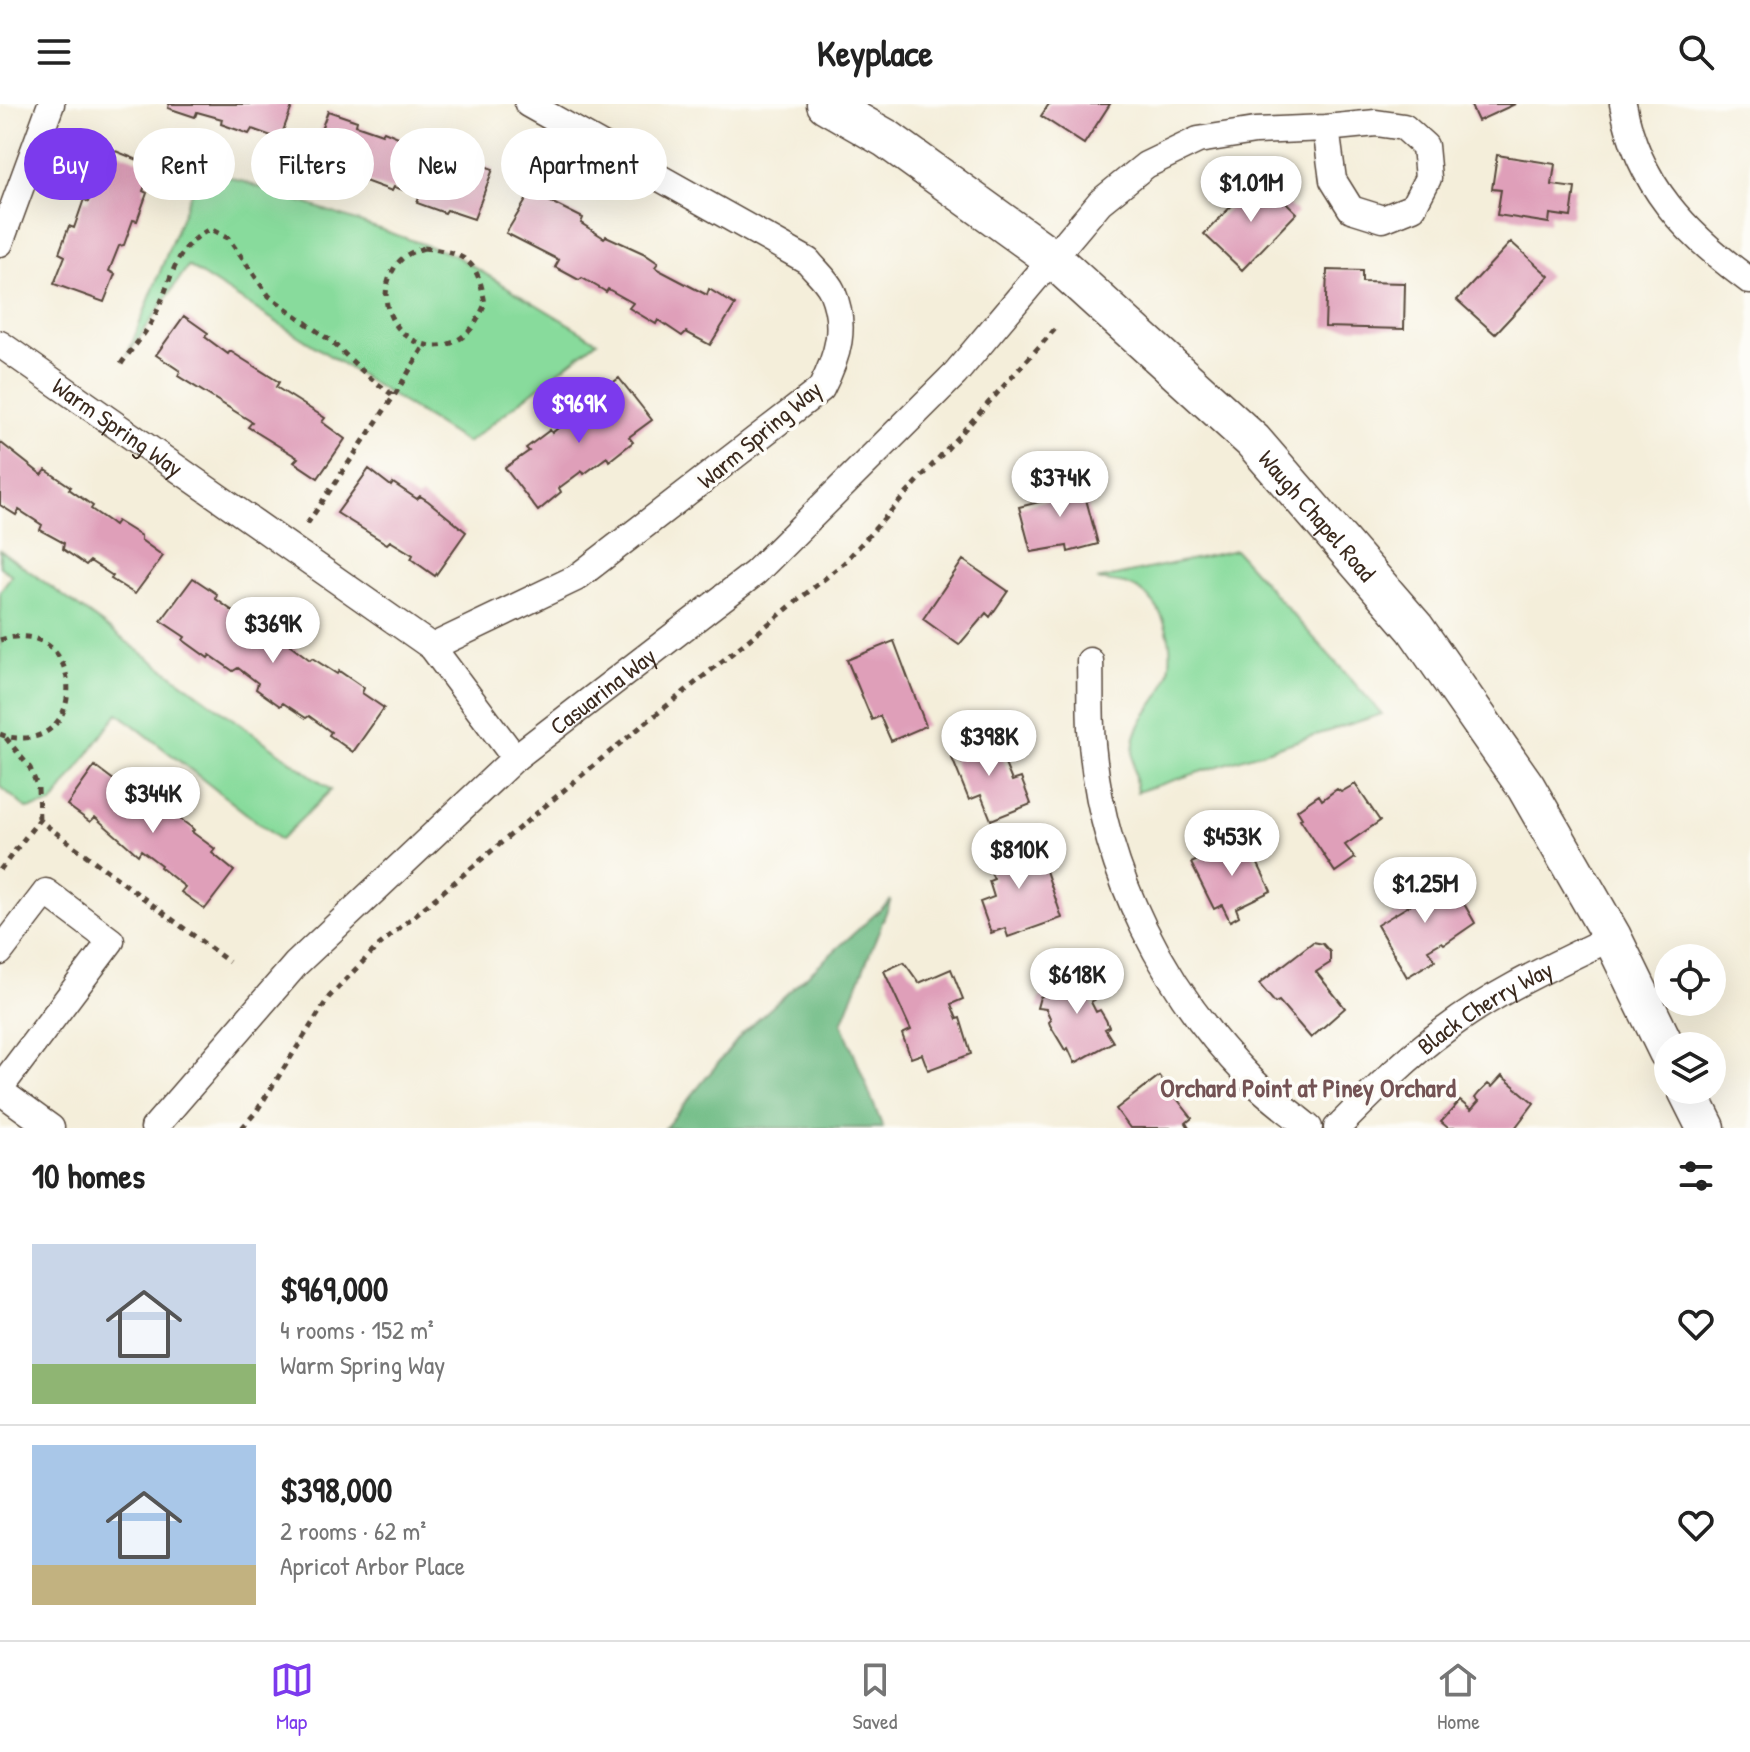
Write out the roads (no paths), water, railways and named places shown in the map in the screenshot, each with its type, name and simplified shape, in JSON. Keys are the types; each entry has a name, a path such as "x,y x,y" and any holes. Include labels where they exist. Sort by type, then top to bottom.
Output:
{"main road":[{"name":"Waugh Chapel Road","path":"826,104 887,139 1052,258 1253,441 1415,628 1526,787 1612,937 1658,1032"},
{"path":"1694,1104 1706,1128"}],"street":[{"path":"0,243 51,104"},
{"name":"Warm Spring Way","path":"432,647 576,578 821,389 837,357 840,324 831,289 808,261 528,104"},
{"path":"1623,104 1634,150 1652,184 1673,213 1708,250 1750,281"},
{"name":"Casuarina Way","path":"154,1128 296,964 515,758 755,573 955,374 1089,212 1111,193 1146,165 1198,140 1255,131 1326,128"},
{"name":"Warm Spring Way","path":"0,344 432,647 515,758"},
{"path":"1090,661 1093,753 1111,849 1145,933 1186,1003 1249,1078 1309,1128"},
{"path":"0,952 46,892 111,941 0,1089 51,1128"},
{"name":"Black Cherry Way","path":"1337,1128 1388,1077 1446,1028 1512,986 1612,937"}],"district":[{"name":"Orchard Point at Piney Orchard","path":"1308,1087"}]}
